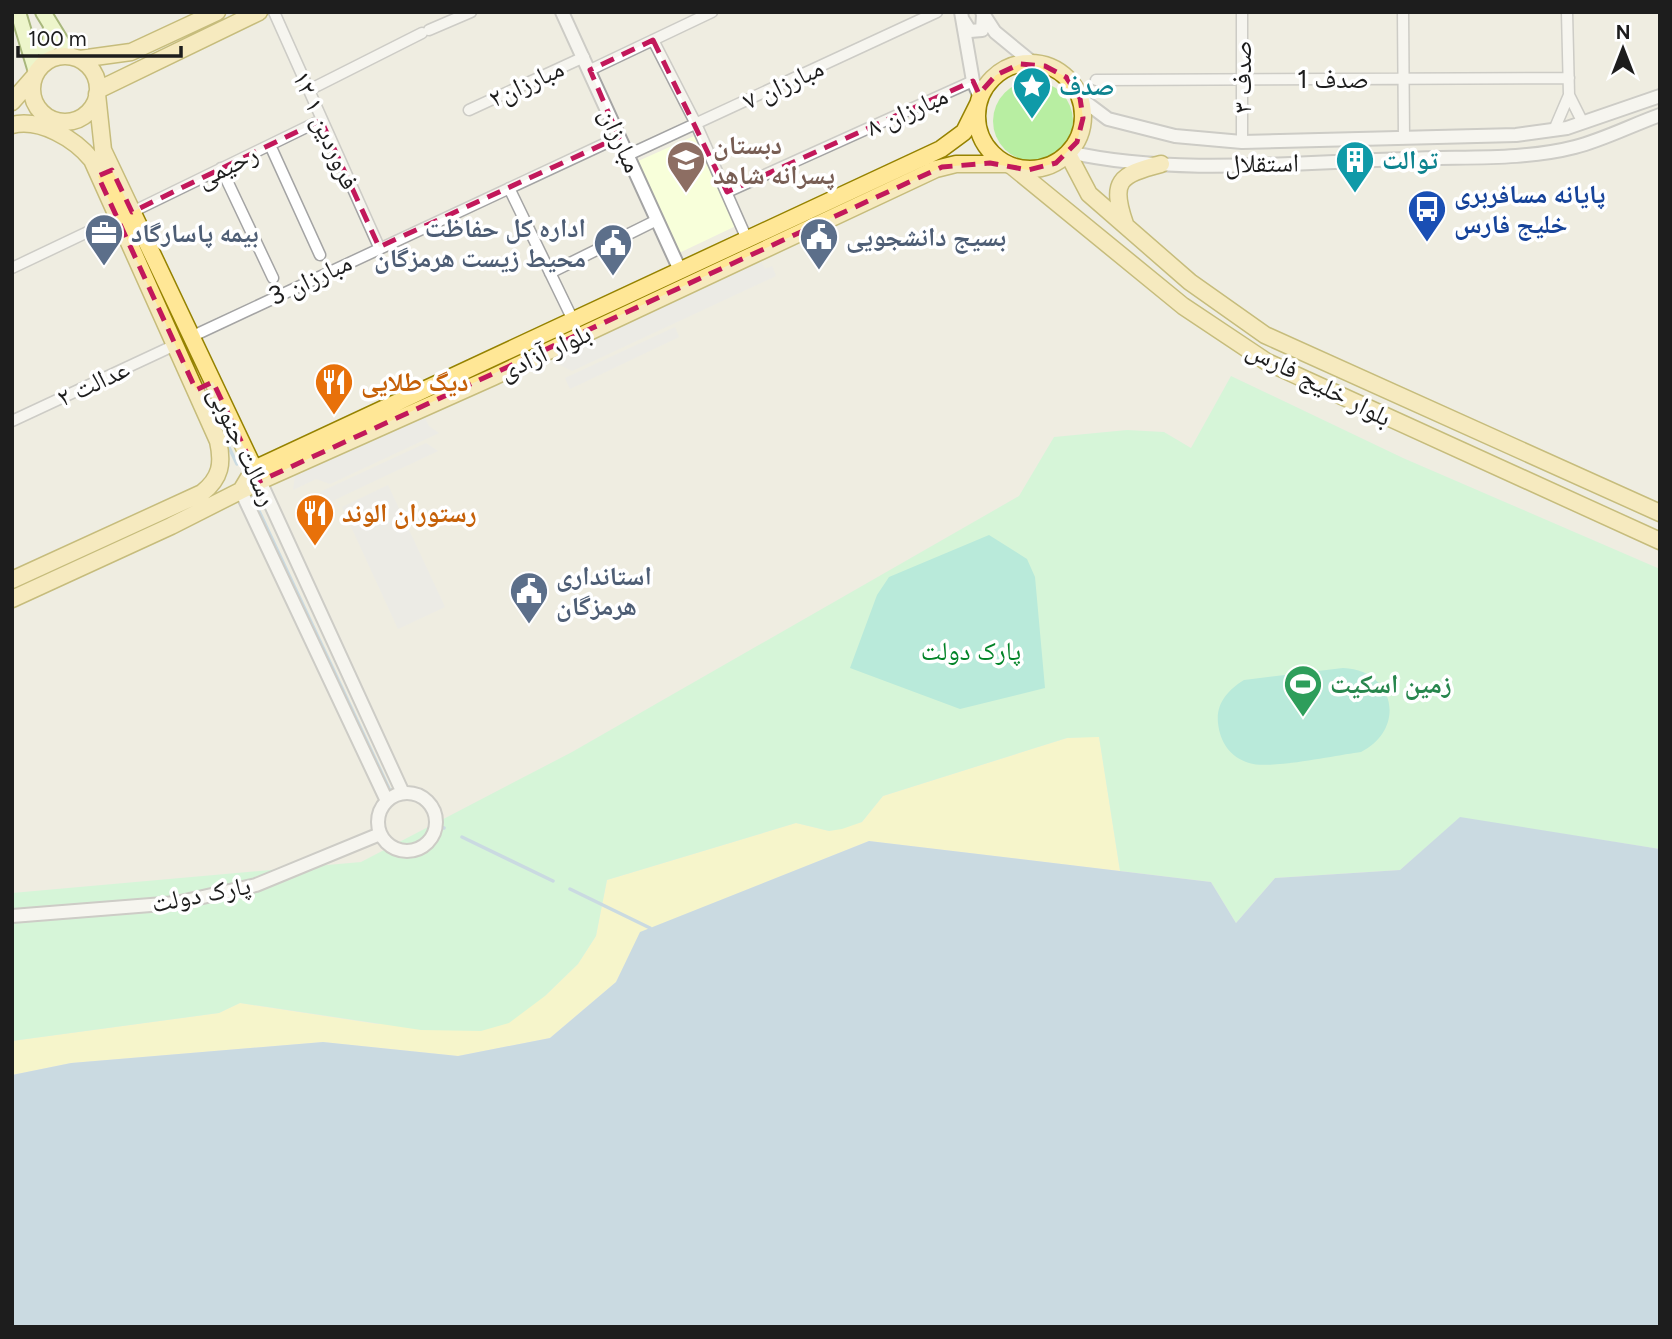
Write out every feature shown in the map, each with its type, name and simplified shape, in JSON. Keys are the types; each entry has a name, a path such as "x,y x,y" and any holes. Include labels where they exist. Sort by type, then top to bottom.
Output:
{"main road":[{"path":"18,12 29,41 35,75 32,89 39,109 57,121 78,119 87,113 98,92 142,67 259,12"},
{"path":"12,102 51,59 131,52 218,12"},
{"path":"29,41 42,48 50,44 47,19"},
{"path":"47,19 75,58 95,74 98,92"},
{"path":"131,52 128,62 131,67 142,67"},
{"path":"1020,64 1034,64 1058,71 1074,87 1080,98 1082,130 1069,153 1042,168 1010,166 992,154 981,139 977,122 979,100 996,75 1020,64"},
{"name":"رسالت جنوبی","path":"98,92 105,173 125,215 169,286 257,475"},
{"name":"بلوار آزادی","path":"257,475 572,318 954,141 964,132 979,100"},
{"name":"رسالت جنوبی","path":"12,125 29,124 46,128 83,149 105,173"},
{"name":"بلوار خلیج فارس","path":"1069,153 1089,194 1190,282 1265,335 1660,513"},
{"path":"1126,227 1118,203 1118,187 1128,175 1161,164"},
{"name":"بلوار آزادی","path":"257,475 483,381 942,167 1010,166"},
{"name":"بلوار خلیج فارس","path":"1010,166 1183,306 1267,362 1660,541"},
{"name":"رسالت جنوبی","path":"125,215 151,294 196,390"},
{"path":"151,294 169,286"},
{"path":"12,580 199,494 212,485 220,471 221,457 196,390 213,382"},
{"path":"12,599 241,491 257,475"}],"street":[{"name":"۱۲ فروردین ۱","path":"274,12 379,247"},
{"path":"309,90 471,12"},
{"name":"مبارزان","path":"562,12 678,268"},
{"path":"590,70 712,12"},
{"name":"مبارزان ۷","path":"628,155 937,12"},
{"name":"صدف ۳","path":"1242,12 1242,142"},
{"path":"1403,12 1404,138"},
{"path":"1554,130 1569,95 1567,12"},
{"path":"961,15 971,31 977,32 982,30 983,14"},
{"path":"983,14 995,32 1034,64"},
{"path":"961,15 979,100"},
{"path":"653,40 696,124 746,237"},
{"name":"مبارزان۲","path":"469,110 584,57"},
{"name":"صدف 1","path":"1096,80 1569,78"},
{"name":"مبارزان ۸","path":"727,192 973,81"},
{"path":"1569,95 1583,122"},
{"name":"استقلال","path":"1080,98 1108,119 1175,136 1242,142 1516,135 1554,130 1660,96"},
{"name":"استقلال","path":"1069,153 1104,160 1161,164 1258,164 1517,154 1576,147 1660,115"},
{"name":"رحیمی","path":"12,268 321,120"},
{"name":"مبارزان 3","path":"193,336 619,137"},
{"path":"270,145 320,255"},
{"path":"222,168 274,278"},
{"path":"509,188 572,318"},
{"path":"550,273 657,220"},
{"name":"عدالت ۲","path":"12,421 174,345"},
{"name":"رسالت جنوبی","path":"257,475 403,793"},
{"name":"رسالت جنوبی","path":"241,491 387,801"},
{"path":"403,793 422,797 435,812 435,832 430,840 413,851 394,848 380,834 379,817 387,801 403,793"},
{"name":"پارک دولت","path":"12,916 176,902 256,885 380,834"}],"highlighted area":[{"path":"653,40 727,192 973,81 979,94 996,75 1020,64 1045,66 1066,77 1080,98 1083,118 1077,142 1056,163 1028,170 990,163 942,167 260,481 213,382 196,390 98,176 112,170 132,212 321,120 379,247 619,137 590,70"}],"shaded area":[{"path":"1025,81 1041,81 1062,92 1073,113 1073,129 1062,150 1041,161 1025,161 1011,155 999,143 993,129 993,113 999,99 1011,87"},
{"name":"دبستان پسرانه شاهد","path":"694,136 738,225 677,254 636,162"},
{"path":"760,259 765,269 772,266 776,276 572,371 560,365 555,355"},
{"path":"675,327 679,337 570,389 565,378"},
{"path":"424,416 429,426 439,433 330,484 316,479 293,490 295,476"},
{"path":"426,443 438,451 326,504 320,492"},
{"path":"388,485 445,607 398,629 342,507"},
{"path":"1460,817 1660,849 1660,1327 12,1327 12,1075 71,1063 323,1042 458,1056 550,1038 616,982 640,932 869,841 1211,882 1236,923 1275,878 1400,870"}],"sand":[{"path":"1099,736 1120,871 869,841 641,932 616,982 550,1038 458,1056 323,1042 71,1063 12,1075 12,1041 219,1013 240,1003 377,1024 545,996 578,964 596,936 607,880 796,823 829,831 862,822 883,796 1067,738"}],"green space":[{"path":"1231,376 1403,458 1660,569 1660,849 1460,818 1400,870 1275,878 1236,923 1211,882 1120,871 1099,737 1067,738 883,796 862,822 842,829 829,831 796,823 607,880 596,936 578,964 545,996 509,1023 481,1031 421,1030 240,1003 219,1013 12,1041 12,893 361,862 572,752 1019,496 1054,437 1127,430 1164,432 1191,448"},
{"path":"989,535 1027,559 1035,577 1045,688 960,709 850,668 877,595 889,577"},
{"name":"زمین اسکیت","path":"1343,668 1361,671 1384,689 1389,702 1389,716 1385,729 1376,742 1361,752 1272,765 1249,763 1236,757 1227,748 1219,730 1219,709 1224,698 1238,684 1244,680"}],"waterway":[{"path":"224,437 237,464"},
{"path":"258,509 391,793"},
{"path":"440,827 444,828"},
{"path":"462,837 553,881"},
{"path":"570,889 650,928"}],"place":[{"name":"صدف","path":"1032,120"},
{"name":"دبستان پسرانه شاهد","path":"686,194"},
{"name":"توالت","path":"1355,194"},
{"name":"پایانه مسافربری خلیج فارس","path":"1427,243"},
{"name":"بیمه پاسارگاد","path":"104,267"},
{"name":"بسیج دانشجویی","path":"819,271"},
{"name":"اداره کل حفاظت محیط زیست هرمزگان","path":"613,277"},
{"name":"دیگ طلایی","path":"334,416"},
{"name":"رستوران الوند","path":"315,547"},
{"name":"استانداری هرمزگان","path":"529,625"},
{"name":"زمین اسکیت","path":"1303,718"}]}
